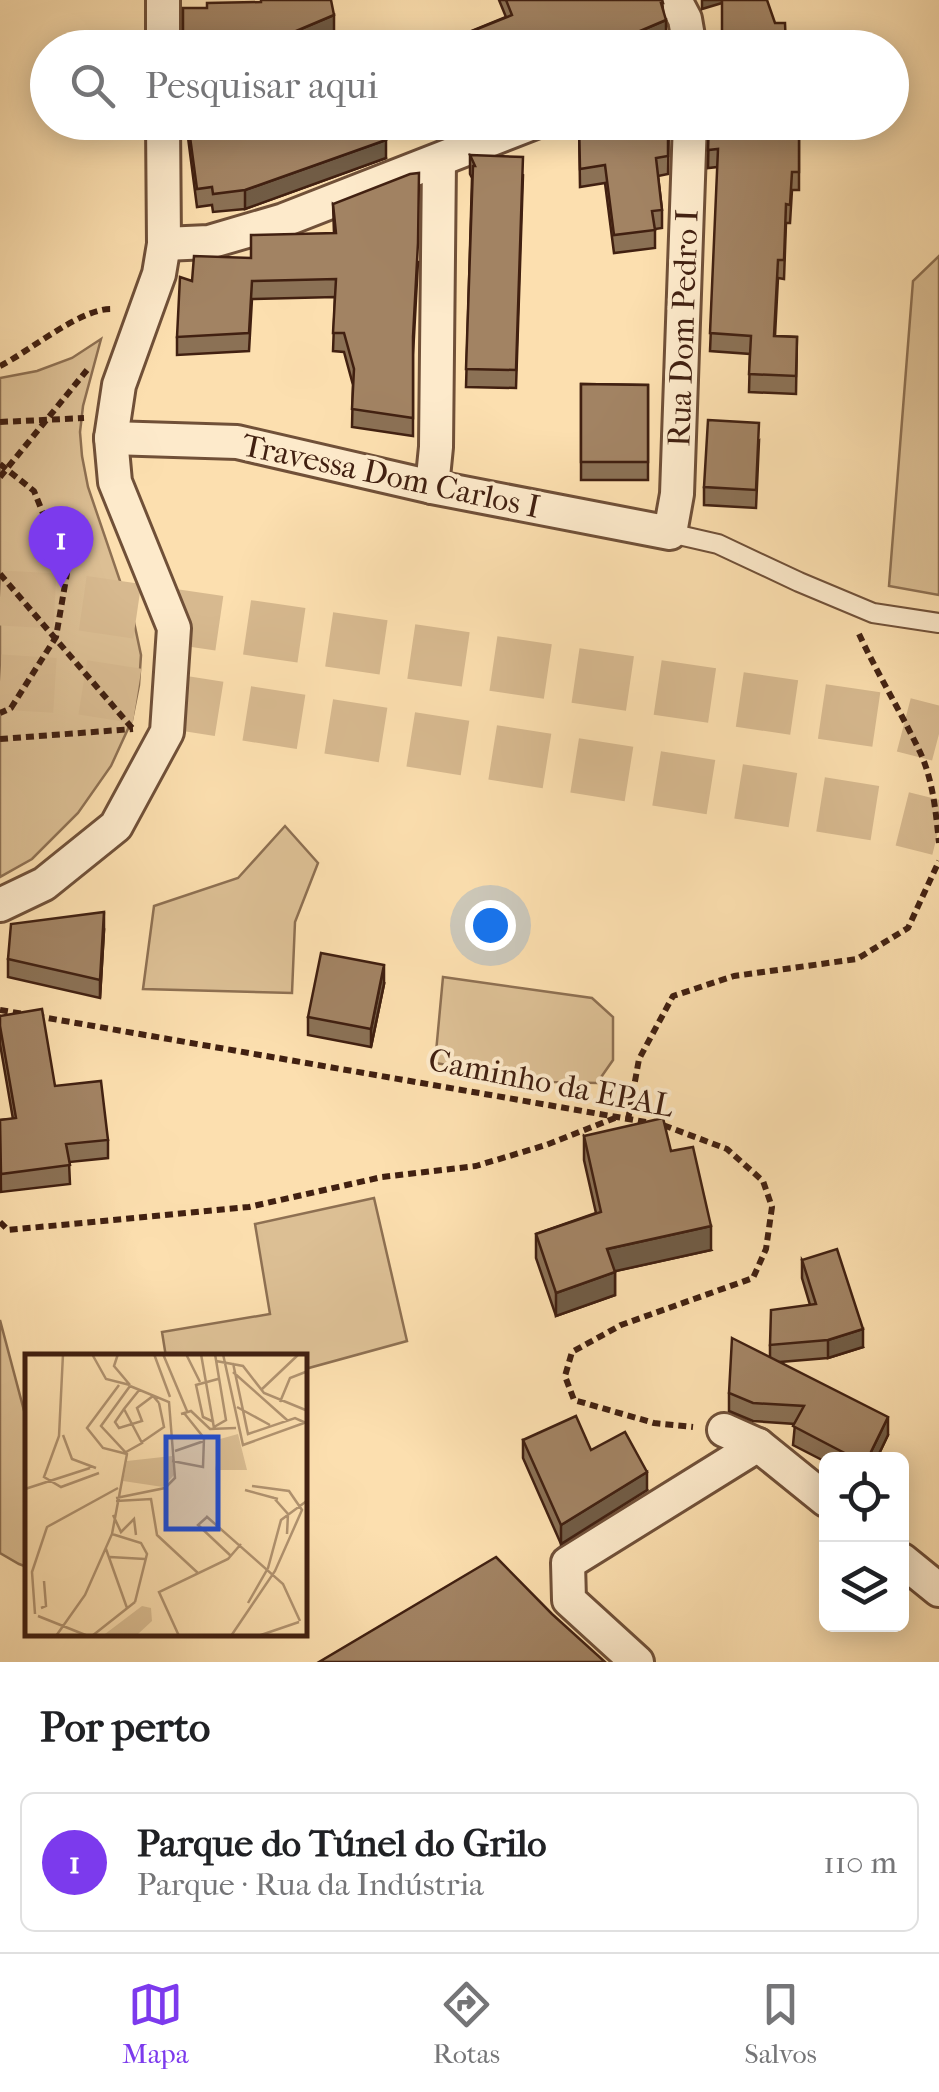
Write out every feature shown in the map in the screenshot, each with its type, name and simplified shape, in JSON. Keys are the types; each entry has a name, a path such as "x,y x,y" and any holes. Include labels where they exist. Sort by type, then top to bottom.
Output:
{"street":[{"path":"163,0 163,30"},
{"path":"675,0 687,30"},
{"path":"0,905 44,884 116,826 166,732 174,628 115,482 112,427 119,384 159,274 164,244 164,140"},
{"path":"164,244 210,242 265,226 491,140"},
{"name":"Rua Dom Pedro I","path":"670,533 677,494 689,140"},
{"path":"432,486 436,447 439,161"},
{"name":"Travessa Dom Carlos I","path":"112,427 237,442 670,533"},
{"path":"724,1430 758,1444 819,1494"},
{"path":"637,1662 569,1600 568,1562 758,1444"},
{"path":"909,1566 939,1590"}],"lane":[{"path":"670,533 718,544 874,613 939,624"}],"path":[{"path":"0,366 83,315 104,309 144,312"},
{"path":"0,477 4,466 89,367"},
{"path":"0,422 48,419 112,427"},
{"path":"0,714 10,708 56,637 67,573 34,490 4,466"},
{"path":"0,574 133,729"},
{"path":"844,601 879,677 922,755 936,804 939,844"},
{"path":"0,738 133,729 166,732"},
{"path":"628,1120 639,1059 673,996 734,976 857,959 908,928 939,861"},
{"name":"Caminho da EPAL","path":"0,1010 664,1126 727,1149 763,1181 772,1207 766,1248 752,1278 621,1325 572,1352 565,1376 574,1400 654,1424 724,1430"},
{"path":"0,1222 8,1230 249,1207 382,1177 476,1166 616,1118"}],"shaded area":[{"path":"939,256 939,595 889,586 913,281"},
{"path":"101,339 83,406 82,456 88,487 134,622 141,655 139,685 132,720 111,766 78,813 32,859 0,877 0,378 37,371 72,358"},
{"path":"285,826 318,863 295,922 292,993 143,989 154,906 238,878"},
{"path":"443,977 592,998 613,1017 613,1060 597,1083 553,1082 435,1063"},
{"path":"374,1198 407,1341 308,1368 308,1354 166,1354 162,1332 270,1314 255,1224"},
{"path":"0,1320 25,1414 25,1566 0,1553"}],"building":[{"path":"331,0 334,15 299,30 183,30 183,8 207,8 207,3"},
{"path":"506,0 662,0 666,20 642,30 475,30 512,15"},
{"path":"722,0 767,0 775,23 785,23 785,30 722,30"},
{"path":"190,140 386,140 245,190 213,194 212,187 197,189"},
{"path":"579,140 668,140 668,156 656,158 662,210 652,211 655,230 614,235 605,165 580,169"},
{"path":"708,140 799,140 799,172 792,172 790,205 786,204 784,260 778,260 774,336 797,337 796,376 749,374 751,336 710,333 718,149 708,150"},
{"path":"470,155 523,157 516,370 466,369 475,166"},
{"path":"419,173 413,418 352,409 354,369 344,333 333,333 336,279 252,281 249,333 177,337 180,277 192,281 194,256 251,258 251,235 336,233 333,204"},
{"path":"581,384 648,385 648,462 581,462"},
{"path":"708,420 759,423 756,490 704,487"},
{"path":"104,912 100,980 8,959 11,924"},
{"path":"321,953 384,965 371,1029 308,1017"},
{"path":"42,1009 55,1086 101,1081 108,1140 66,1144 70,1165 1,1174 0,1120 16,1118 0,1016"},
{"path":"663,1118 671,1151 693,1147 711,1226 607,1249 615,1272 556,1293 536,1234 601,1212 584,1136"},
{"path":"837,1249 863,1329 828,1340 770,1345 771,1310 816,1304 802,1260"},
{"path":"732,1338 888,1417 871,1452 843,1452 793,1426 804,1406 753,1403 729,1393"},
{"path":"576,1416 591,1450 625,1432 647,1472 561,1525 523,1440"},
{"path":"496,1557 605,1662 319,1662"}],"tunnel":[{"path":"0,598 74,602 893,722 939,734"},
{"path":"0,682 81,687 887,815 939,828"}],"place":[{"name":"Parque do Túnel do Grilo","path":"61,588"}]}
